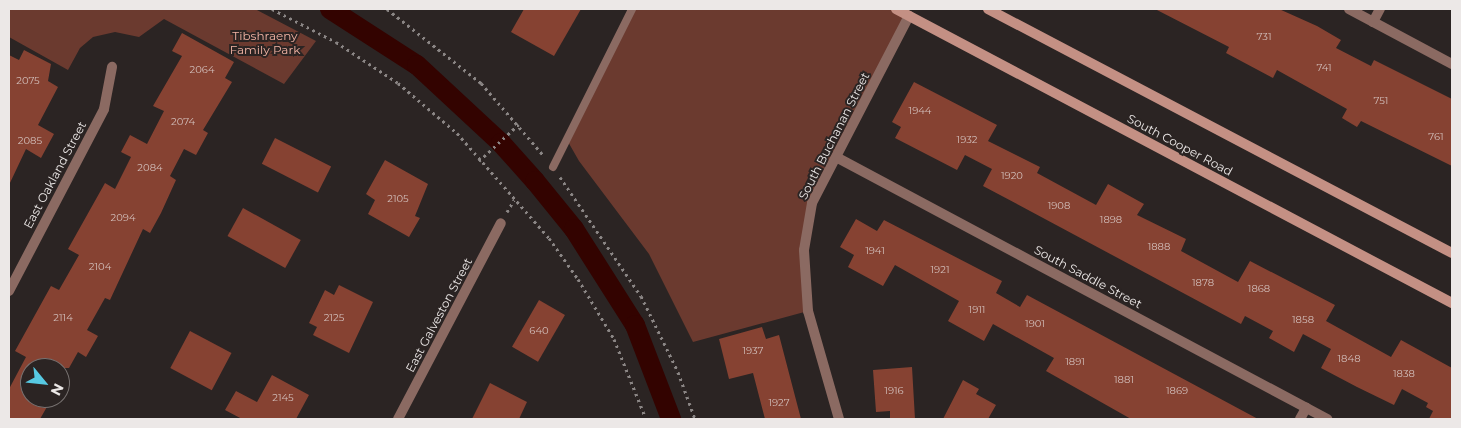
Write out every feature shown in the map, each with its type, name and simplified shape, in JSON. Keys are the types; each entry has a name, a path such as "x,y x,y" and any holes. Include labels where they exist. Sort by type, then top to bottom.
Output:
{"main road":[{"name":"South Cooper Road","path":"896,9 911,12 1452,303"},
{"path":"988,9 1452,253"}],"street":[{"path":"1350,9 1452,64"},
{"path":"1373,22 1380,9"},
{"name":"South Buchanan Street","path":"839,419 808,311 804,250 812,203 911,12"},
{"name":"East Oakland Street","path":"9,291 104,109 112,67"},
{"name":"South Saddle Street","path":"836,157 1328,419"},
{"name":"East Galveston Street","path":"398,419 501,223"},
{"path":"1300,419 1306,408"}],"lane":[{"path":"553,167 632,9"}],"path":[{"path":"272,9 336,42 398,83 457,134 478,161 549,238 578,279 614,340 646,419"},
{"path":"387,9 447,53 519,124 590,215 641,296 678,372 695,419"},
{"path":"478,161 519,124"}],"green space":[{"name":"Tibshraeny Family Park","path":"9,9 255,9 316,41 284,84 164,19 139,37 115,32 93,37 80,48 68,70 9,37"},
{"path":"632,9 896,9 909,16 812,203 804,250 808,311 693,342 649,254 579,161 567,140"}],"building":[{"path":"524,9 581,9 554,56 511,32"},
{"path":"1155,9 1279,9 1317,26 1341,40 1336,48 1371,66 1374,60 1452,99 1452,166 1361,121 1357,127 1342,118 1347,109 1277,70 1273,78 1226,53 1229,47"},
{"path":"182,33 234,62 225,78 232,82 203,130 208,133 196,155 184,149 170,176 176,180 161,213 150,233 143,229 110,300 105,298 87,330 98,336 86,357 78,352 70,366 70,358 25,358 15,351 51,286 59,290 79,255 68,249 105,183 115,189 131,157 121,152 130,135 147,144 164,111 153,106 182,56 172,51"},
{"path":"24,50 51,64 48,81 58,87 38,125 54,134 41,158 26,149 9,185 9,55 19,60"},
{"path":"914,82 997,125 988,141 1040,167 1037,173 1096,205 1108,184 1144,204 1137,215 1186,239 1181,251 1238,282 1250,261 1335,305 1326,321 1391,357 1401,340 1452,368 1452,419 1429,419 1433,411 1426,407 1428,403 1402,389 1394,405 1357,387 1321,368 1331,349 1303,334 1294,352 1269,338 1273,331 1245,316 1241,324 983,186 992,169 965,155 957,170 895,138 901,127 892,122"},
{"path":"275,138 331,167 318,192 262,164"},
{"path":"385,160 428,184 415,216 420,218 409,237 368,214 375,200 366,194"},
{"path":"243,208 301,240 285,268 227,236"},
{"path":"856,219 877,231 884,220 1002,281 996,293 1020,307 1027,295 1258,419 1131,419 1046,371 1054,358 993,324 984,341 948,321 959,301 895,265 883,286 848,267 854,255 840,247"},
{"path":"339,285 373,302 349,353 313,335 317,327 309,323 325,290 334,295"},
{"path":"539,300 565,315 538,362 512,347"},
{"path":"762,327 766,339 779,335 801,419 765,419 753,373 729,379 719,339"},
{"path":"190,331 231,353 212,390 170,368"},
{"path":"912,367 915,419 890,419 890,411 876,412 873,370"},
{"path":"20,368 20,408 46,408 40,419 9,419 9,389"},
{"path":"272,375 309,395 296,419 242,419 225,410 236,391 257,402"},
{"path":"963,380 979,389 976,394 996,405 988,419 943,419"},
{"path":"490,383 527,402 519,419 472,419"}],"waterway":[{"path":"330,9 417,65 501,143 535,181 574,229 635,325 671,419"}]}
